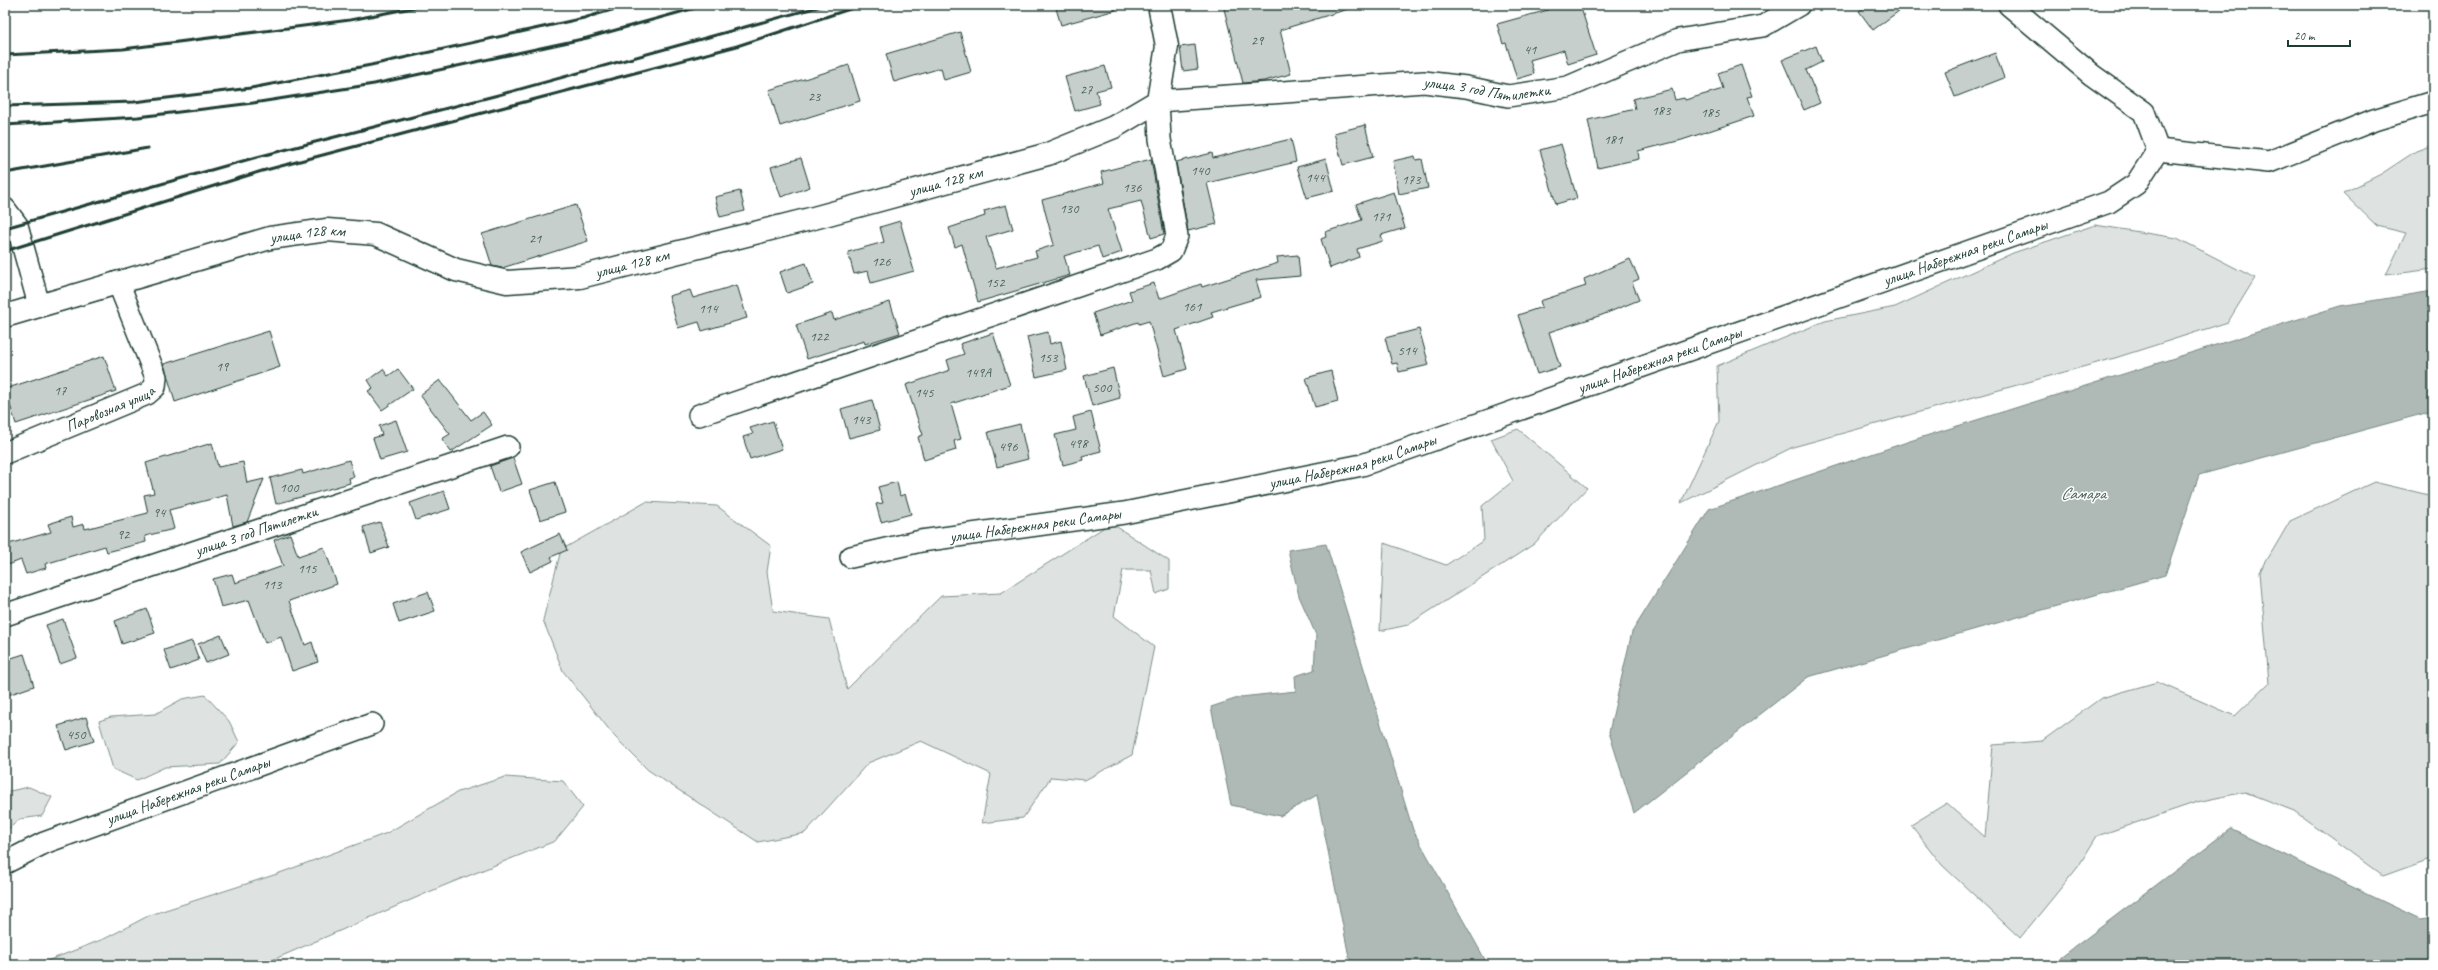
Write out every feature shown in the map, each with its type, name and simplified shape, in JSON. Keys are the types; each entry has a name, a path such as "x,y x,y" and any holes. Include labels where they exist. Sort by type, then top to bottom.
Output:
{"street":[{"path":"699,415 1157,259 1170,251 1177,236 1160,139 1158,101 1167,46 1159,5"},
{"name":"улица 3 год Пятилетки","path":"1158,101 1424,82 1466,87 1508,96 1568,87 1678,40 1763,26 1799,5"},
{"path":"2009,5 2092,75 2144,112 2158,150 2269,162 2374,120 2433,102"},
{"name":"улица 128 км","path":"5,316 270,238 327,230 376,234 456,270 507,282 580,277 810,219 1048,154 1114,127 1158,101"},
{"name":"улица Набережная реки Самары","path":"851,557 921,541 1124,513 1362,464 2109,202 2136,184 2158,150"},
{"path":"5,209 17,224 39,305"},
{"name":"Паровозная улица","path":"5,453 147,394 155,387 156,377 118,282"},
{"name":"улица 3 год Пятилетки","path":"5,615 508,447"},
{"name":"улица Набережная реки Самары","path":"5,863 44,843 372,724"}],"shaded area":[{"path":"2433,145 2433,269 2386,275 2406,233 2377,226 2343,193 2381,174 2416,151"},
{"path":"2095,225 2177,238 2255,278 2228,322 2115,358 1793,447 1681,503 1719,421 1717,366 1825,321 1895,307 2013,253"},
{"path":"1518,429 1587,488 1534,544 1408,625 1380,631 1384,543 1446,565 1484,540 1482,506 1513,481 1491,439"},
{"path":"2374,482 2433,496 2433,858 2383,876 2294,811 2245,792 2197,802 2097,836 2078,867 2020,938 1942,865 1911,825 1947,803 1985,837 1993,745 2042,741 2101,698 2157,682 2235,716 2269,683 2260,572 2290,521"},
{"path":"646,502 717,506 771,546 767,572 773,611 829,619 847,689 941,596 1001,593 1111,523 1169,561 1169,589 1156,594 1151,570 1123,570 1114,616 1154,647 1132,755 1085,780 1051,777 1023,818 982,823 991,774 921,741 868,763 805,833 758,842 648,770 615,737 563,671 543,620 561,550"},
{"path":"205,695 229,721 239,742 220,764 165,767 137,780 113,769 99,721 111,717 155,714 182,699"},
{"path":"505,777 563,781 583,807 555,841 443,886 261,965 37,965 106,938 150,915 277,874 387,833 458,792"},
{"path":"29,787 52,797 42,816 20,819 5,832 5,792"}],"water":[{"name":"Самара","path":"2433,291 2433,411 2199,475 2165,575 1808,677 1634,813 1609,732 1632,632 1709,509 1913,440 2340,306"},
{"path":"1326,544 1413,830 1488,965 1354,965 1349,957 1317,795 1280,816 1231,805 1211,707 1241,697 1296,691 1295,676 1314,670 1316,635 1299,596 1288,550"},
{"path":"2230,829 2420,919 2433,917 2433,965 2051,965"}],"building":[{"path":"1055,5 1115,5 1116,10 1061,25"},
{"path":"1223,5 1347,5 1348,9 1280,30 1291,74 1264,81 1243,83"},
{"path":"1547,5 1580,5 1596,55 1568,64 1564,50 1530,60 1534,74 1517,79 1506,43 1503,44 1497,24 1548,10"},
{"path":"1869,5 1907,5 1873,30 1859,11"},
{"path":"960,32 971,72 944,80 941,68 894,82 886,54"},
{"path":"1195,45 1198,69 1183,71 1180,47"},
{"path":"1816,46 1822,62 1806,70 1820,103 1804,110 1782,60"},
{"path":"1995,53 2004,78 1955,97 1945,72"},
{"path":"849,65 860,101 780,126 769,90"},
{"path":"1741,65 1752,96 1747,97 1754,116 1682,140 1638,151 1639,159 1598,168 1588,120 1635,109 1633,99 1672,89 1675,100 1684,98 1685,100 1723,89 1718,73"},
{"path":"1105,66 1111,87 1096,91 1100,104 1075,111 1065,77"},
{"path":"1365,125 1373,157 1343,165 1334,133"},
{"path":"1291,139 1296,162 1207,183 1217,224 1188,231 1176,162 1212,153 1213,158"},
{"path":"1561,144 1577,198 1556,204 1540,150"},
{"path":"1415,156 1416,160 1422,159 1428,188 1399,194 1393,161"},
{"path":"801,158 810,187 781,197 771,167"},
{"path":"1151,159 1164,234 1151,238 1141,201 1108,209 1122,252 1102,259 1098,246 1064,256 1070,275 978,302 962,244 955,247 949,228 985,216 984,211 1006,205 1013,229 986,237 996,268 1037,257 1035,251 1054,245 1042,200 1104,183 1101,172"},
{"path":"1326,159 1334,191 1307,198 1297,167"},
{"path":"740,191 745,211 720,217 715,197"},
{"path":"1394,192 1405,228 1381,235 1383,241 1357,249 1359,257 1330,268 1321,239 1326,237 1325,232 1362,220 1356,204"},
{"path":"576,205 588,241 502,268 492,266 482,234"},
{"path":"900,221 914,271 871,283 868,271 854,274 848,252 884,242 880,227"},
{"path":"1298,255 1300,276 1256,280 1261,297 1211,312 1213,317 1176,330 1187,369 1164,376 1149,321 1139,324 1138,322 1100,335 1093,313 1132,300 1129,291 1154,283 1159,299 1201,284 1202,287 1278,263 1277,257"},
{"path":"1630,259 1639,279 1632,282 1639,300 1602,315 1549,332 1560,367 1537,374 1518,315 1542,307 1540,301 1586,286 1584,279"},
{"path":"806,263 813,284 787,293 780,272"},
{"path":"737,285 747,318 702,331 699,322 678,328 669,296 690,290 693,298"},
{"path":"890,302 900,333 865,344 864,341 807,359 796,325 832,313 834,320"},
{"path":"1419,329 1429,365 1399,372 1397,363 1392,364 1385,338"},
{"path":"269,331 280,367 175,402 164,364"},
{"path":"1048,332 1050,344 1061,341 1067,370 1036,377 1027,337"},
{"path":"993,333 1010,385 951,404 961,439 954,441 956,450 924,460 918,437 923,435 906,385 950,370 947,360 964,354 960,344"},
{"path":"104,356 116,391 16,424 5,389"},
{"path":"1113,368 1120,398 1092,406 1084,376"},
{"path":"383,369 388,376 398,369 413,389 382,410 368,391 373,388 368,380"},
{"path":"1331,371 1338,401 1315,407 1306,378"},
{"path":"440,380 471,420 483,412 492,425 451,452 442,439 450,434 420,395"},
{"path":"872,400 880,430 849,438 841,409"},
{"path":"1091,412 1101,451 1082,456 1083,460 1063,465 1055,435 1076,430 1073,417"},
{"path":"396,420 407,452 380,460 373,438 382,435 379,426"},
{"path":"773,421 782,449 750,459 743,437 753,434 750,428"},
{"path":"1020,424 1028,459 997,467 988,432"},
{"path":"212,443 218,467 243,462 247,483 264,479 247,522 233,526 227,495 169,510 174,529 145,536 146,542 107,552 105,546 45,564 46,568 26,574 21,560 8,565 5,545 51,532 48,524 71,517 73,527 84,524 85,529 148,513 144,495 154,493 146,463"},
{"path":"513,458 522,484 499,492 490,466"},
{"path":"349,460 354,477 349,478 350,483 276,504 270,478 302,470 303,474"},
{"path":"555,482 565,512 540,520 530,490"},
{"path":"897,482 900,496 905,494 911,514 881,522 876,504 883,503 878,487"},
{"path":"444,491 450,509 416,520 410,503"},
{"path":"380,522 389,547 371,553 363,527"},
{"path":"290,534 298,556 324,547 337,584 289,601 305,645 312,642 318,662 292,671 281,637 265,643 249,600 221,607 213,579 232,574 235,583 283,566 274,540"},
{"path":"560,534 567,550 551,557 553,561 530,572 521,552"},
{"path":"428,592 435,611 399,623 393,604"},
{"path":"147,609 155,633 122,644 115,621"},
{"path":"63,619 77,658 60,664 46,625"},
{"path":"221,635 229,654 206,663 198,644"},
{"path":"192,641 199,660 171,670 164,650"},
{"path":"24,654 34,686 5,696 5,660"},
{"path":"86,717 94,741 66,750 58,726"}],"railway":[{"path":"5,55 123,49 350,20 427,5"},
{"path":"5,106 134,102 251,88 371,65 584,18 629,5"},
{"path":"5,125 138,117 253,103 374,84 587,38 706,5"},
{"path":"5,228 257,157 502,94 825,5"},
{"path":"5,251 262,171 737,46 862,5"},
{"path":"5,173 148,148"}]}
